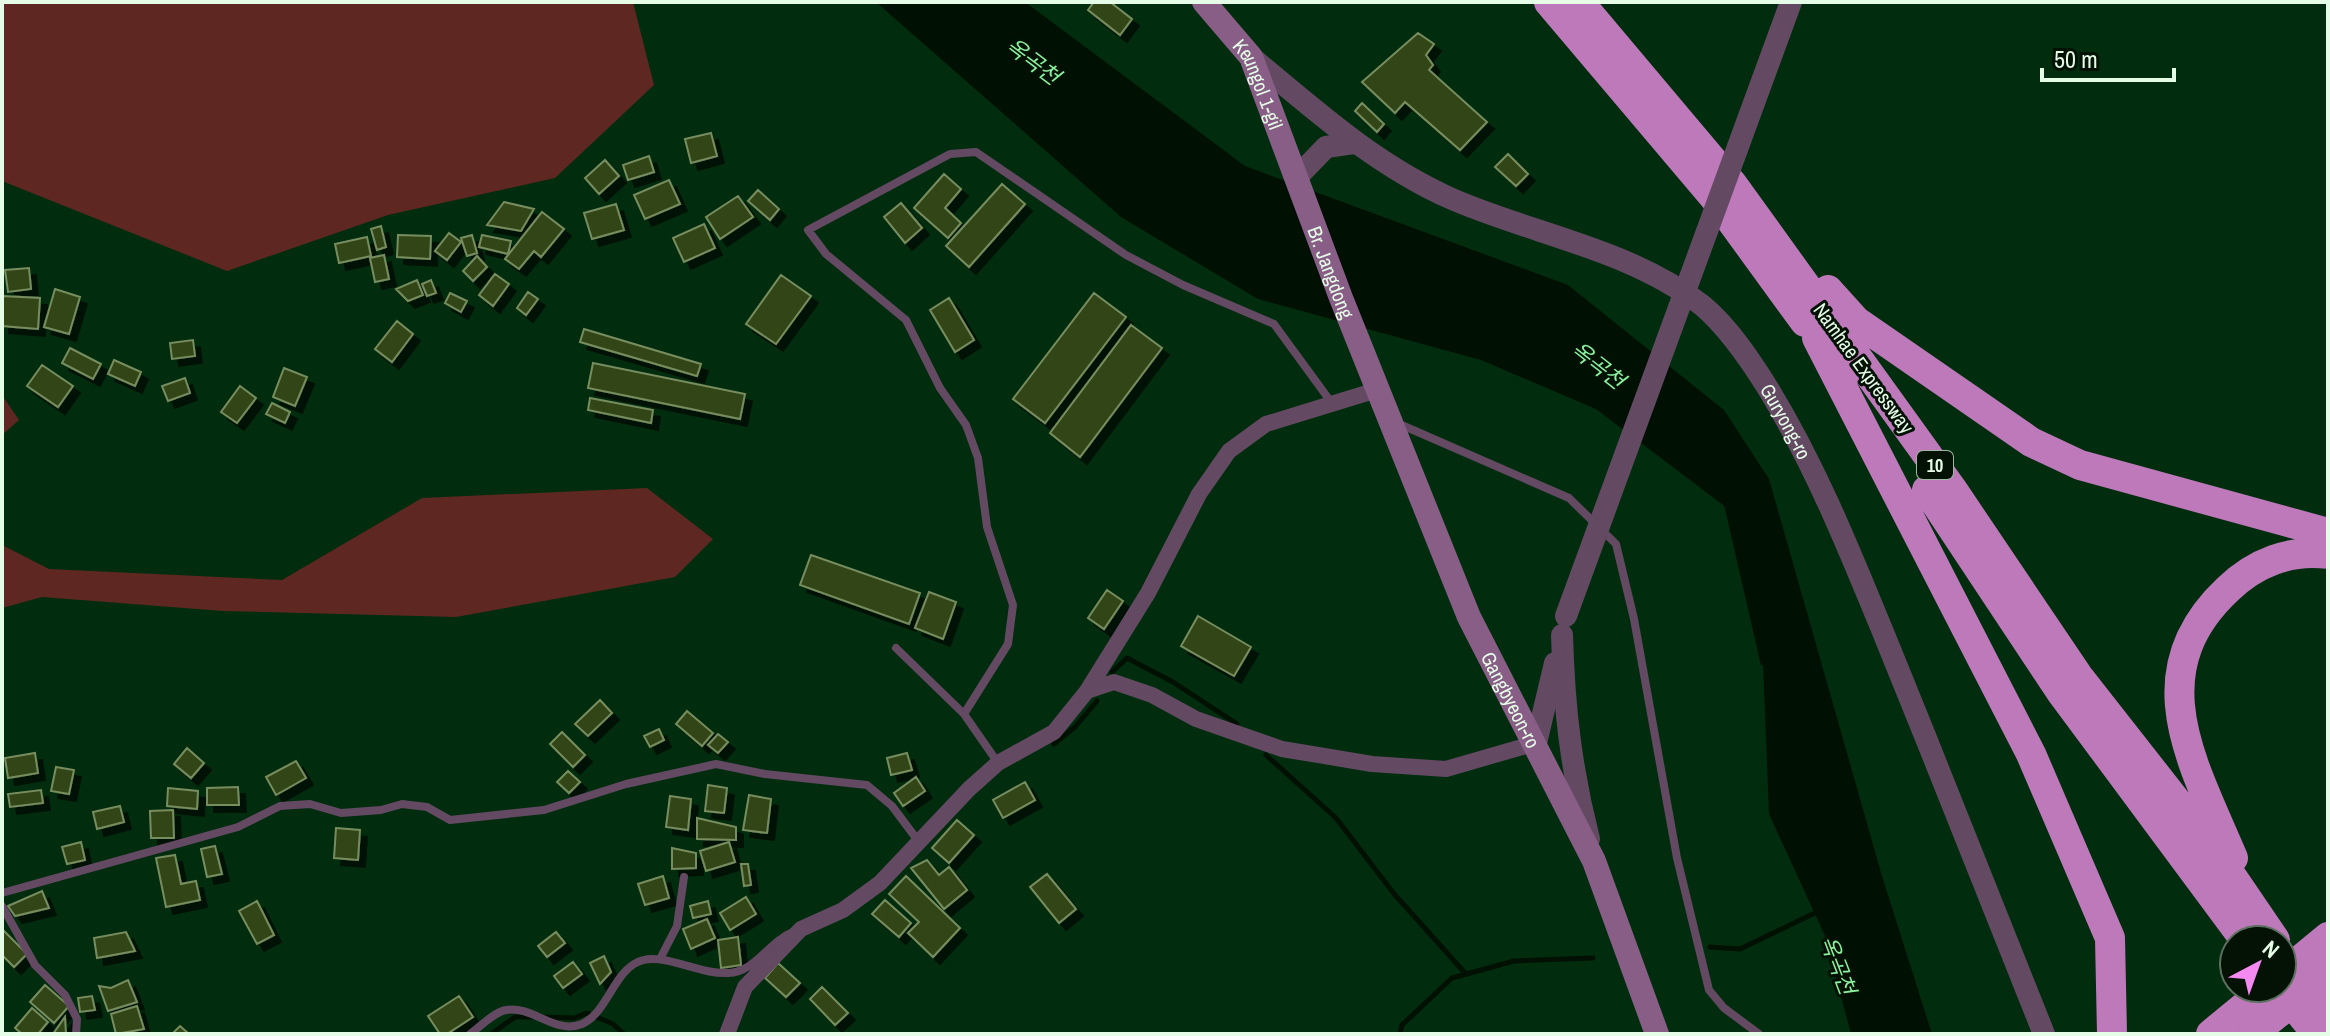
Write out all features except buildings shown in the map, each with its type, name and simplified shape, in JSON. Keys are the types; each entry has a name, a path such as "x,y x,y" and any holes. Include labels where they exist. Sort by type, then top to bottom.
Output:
{"highway":[{"name":"Namhae Expressway","path":"1549,2 1714,197 1935,501 2061,692 2233,924"},
{"name":"Namhae Expressway","path":"1579,2 1733,185 1952,489 2078,676 2265,924"},
{"path":"1733,185 1856,321 2031,442 2080,465 2328,533"},
{"path":"1817,338 2031,754 2110,938 2113,1024"},
{"path":"2255,907 2184,729 2178,680 2181,662 2205,613 2242,575 2265,562 2287,556 2328,554"},
{"path":"2298,962 2328,937"},
{"path":"2298,970 2328,1007"},
{"path":"2252,1034 2328,973"},
{"path":"2211,1034 2248,1004"},
{"path":"2293,1004 2317,1034"}],"main road":[{"name":"Keungol 1-gil","path":"1204,2 1251,57 1297,177"},
{"name":"Br. Jangdong","path":"1297,177 1368,365"},
{"name":"Gangbyeon-ro","path":"1368,365 1469,617 1594,861 1657,1034"}],"street":[{"path":"1087,691 1114,682 1152,695 1196,719 1282,749 1372,764 1446,769 1536,743 1564,625 1791,2"},
{"name":"Guryong-ro","path":"1251,57 1354,143 1454,200 1568,239 1648,272 1705,308 1735,341 1759,374 1818,475 2044,1034"},
{"path":"1297,177 1326,147 1354,143"},
{"path":"727,1034 745,987 801,929 843,910 880,883 969,789 998,763 1054,732 1087,691 1148,593 1199,494 1229,451 1266,424 1380,389"},
{"path":"1564,625 1564,715 1574,782 1594,861"}],"lane":[{"path":"964,714 1008,644 1013,605 987,527 978,458 966,425 940,388 906,320 826,254 808,230 950,154 976,152 1126,255 1183,285 1274,324 1331,402"},
{"path":"1392,421 1569,498 1616,544 1634,619 1677,858 1709,990 1724,1008 1759,1034"},
{"path":"896,648 964,714 998,763"},
{"path":"2,893 238,827 280,806 310,804 341,813 381,810 402,804 427,807 450,820 544,810 626,784 716,764 765,774 867,785 892,806 919,843"},
{"path":"661,957 677,926 684,877"},
{"path":"2,906 35,965 65,995 77,1019 76,1034"},
{"path":"470,1034 504,1010 524,1011 555,1024 582,1024 596,1012 617,980 635,963 661,957 700,973 731,973 756,963 777,939 801,929"}],"shaded area":[{"path":"2,2 633,2 654,85 555,178 388,215 227,271 2,181"},
{"path":"2,395 19,420 2,435"},
{"path":"647,488 713,539 675,577 456,617 223,611 42,597 2,608 2,545 49,569 282,580 422,498"}],"water":[{"path":"876,2 1025,2 1245,166 1568,285 1724,410 1769,479 1882,876 1932,1034 1851,1034 1825,936 1769,814 1763,663 1727,508 1596,409 1481,360 1258,299 1121,217"}],"waterway":[{"name":"옥곡천","path":"1726,502 1763,663"},
{"path":"1112,672 1127,658 1173,682 1237,724"},
{"path":"1054,744 1075,727 1097,701"},
{"path":"1266,755 1336,818 1395,895 1466,974"},
{"path":"1710,947 1740,949 1819,911"},
{"path":"1400,1034 1402,1025 1452,978 1514,961 1593,958"},
{"path":"542,1017 574,1018 587,1013 613,1024 624,1034"},
{"path":"491,1034 515,1017 532,1017"}]}
